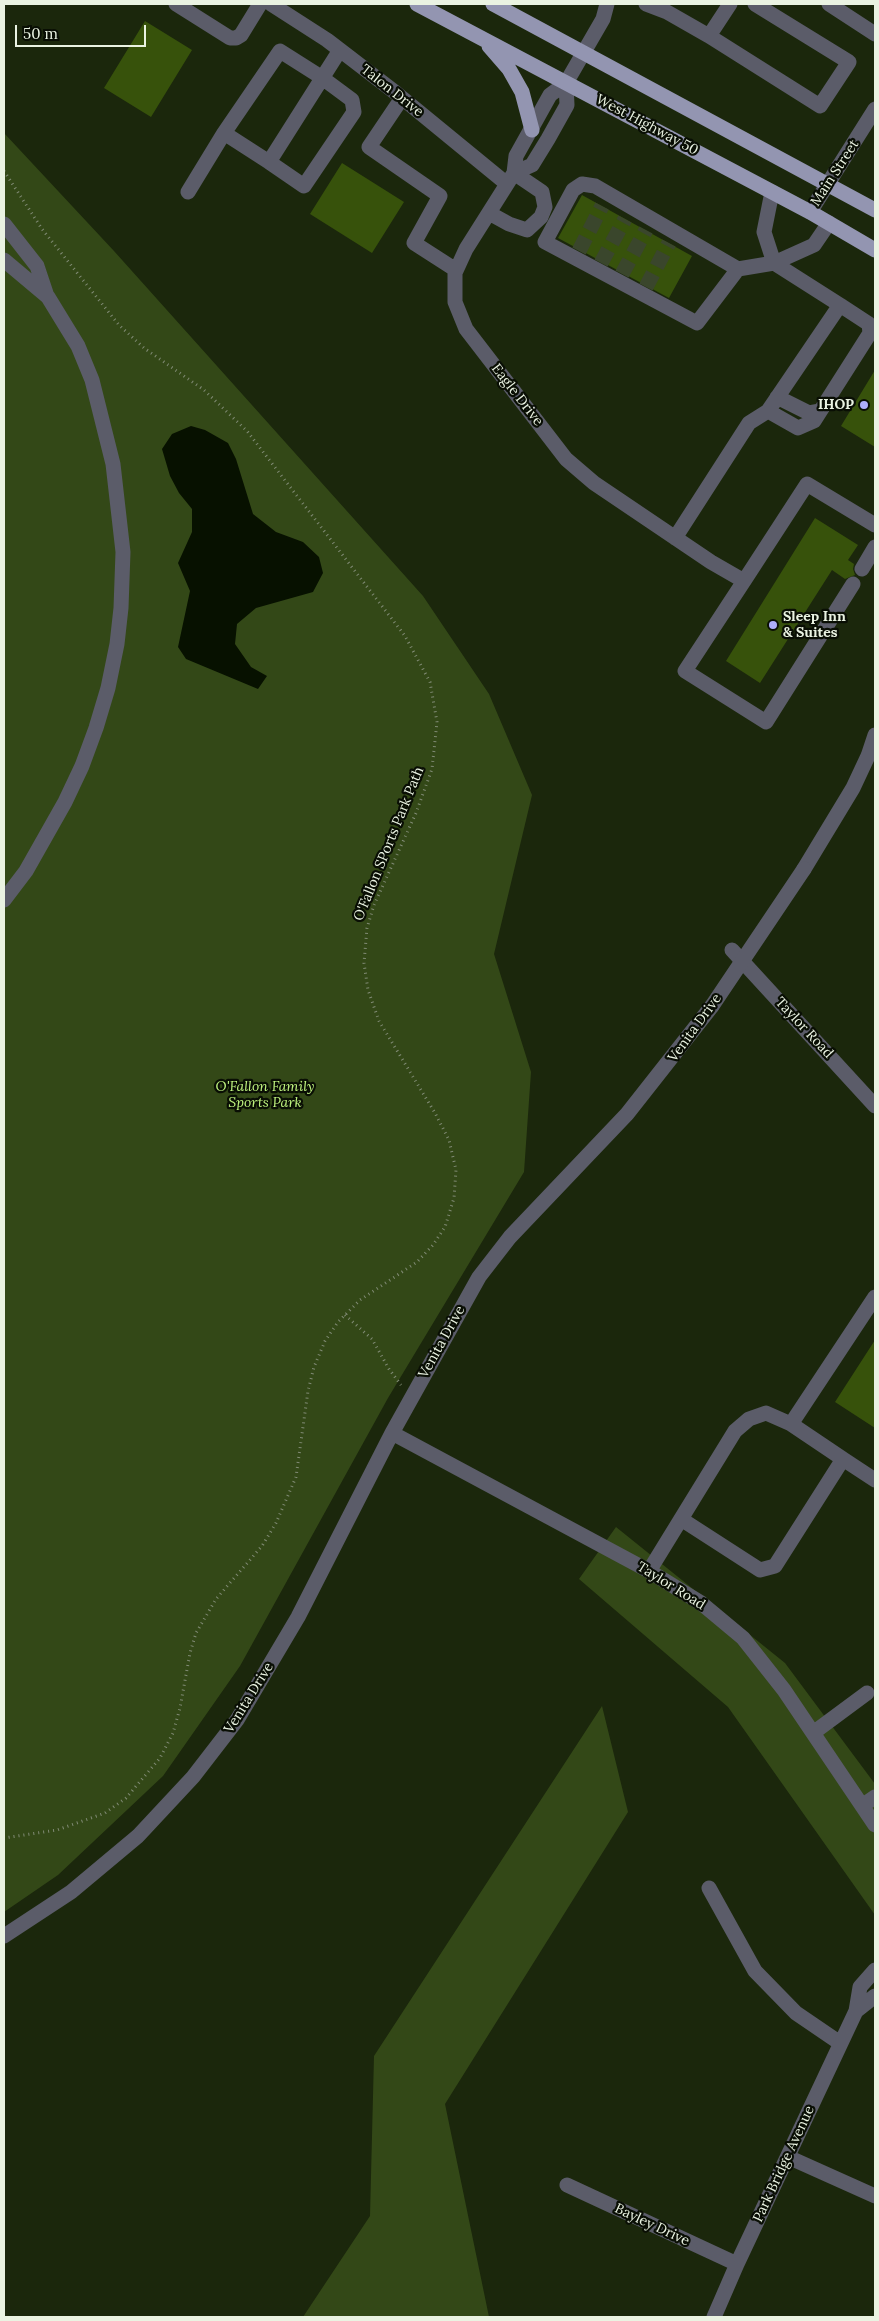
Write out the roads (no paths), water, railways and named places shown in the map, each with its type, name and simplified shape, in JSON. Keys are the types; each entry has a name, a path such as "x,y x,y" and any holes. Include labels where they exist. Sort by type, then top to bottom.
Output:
{"main road":[{"name":"West Highway 50","path":"417,4 810,212 875,250"},
{"path":"493,4 875,210"},
{"path":"481,38 509,69 522,92 532,130"}],"street":[{"path":"176,4 230,38 236,38 240,35 260,4"},
{"name":"Talon Drive","path":"271,4 340,50 511,179 542,192 548,220"},
{"path":"566,83 603,19 607,4"},
{"path":"646,4 667,12 709,36 820,106 849,62 755,4"},
{"path":"709,36 730,4"},
{"path":"829,4 875,34"},
{"path":"269,162 321,77 340,50"},
{"path":"188,192 224,134 280,51 321,77 352,100 354,112 304,186 224,134"},
{"name":"Eagle Drive","path":"566,83 550,95 516,156 511,179 466,249 456,270 455,302 466,329 566,459 594,483 710,562 744,581"},
{"name":"Eagle Drive","path":"511,179 532,166 548,139 567,105 566,83"},
{"path":"402,98 369,148 440,196 414,243 456,270"},
{"name":"Main Street","path":"810,212 875,109"},
{"path":"489,213 509,224 528,230 548,220 573,190 582,184 595,186 605,200 672,237 738,269 774,263 814,245 829,223"},
{"path":"768,411 798,428 814,421 870,334 869,324 774,263 764,232 772,192"},
{"path":"548,220 545,242 577,255 621,278 697,323 738,269"},
{"path":"4,224 38,266 48,297 78,346 92,380 104,421 113,464 120,509 123,552 121,608 108,688 82,766 46,837 4,900"},
{"path":"4,260 48,297"},
{"path":"675,538 749,423 768,411 840,305"},
{"path":"777,397 809,413 820,411"},
{"path":"853,584 766,722 685,671 807,484 875,525"},
{"path":"862,569 875,547"},
{"name":"Venita Drive","path":"4,1936 71,1892 138,1836 193,1777 231,1728 298,1617 392,1433 479,1277 510,1237 633,1107 712,1006 804,869 853,788 868,756 875,735"},
{"name":"Taylor Road","path":"732,950 875,1106"},
{"path":"791,1424 875,1300"},
{"path":"649,1571 735,1431 749,1419 766,1413 791,1424 843,1459 874,1477"},
{"name":"Taylor Road","path":"392,1433 649,1571 701,1603 743,1638 784,1690 875,1825"},
{"path":"681,1519 760,1570 767,1570 775,1566 843,1459"},
{"path":"813,1733 867,1693"},
{"path":"862,1806 875,1797"},
{"path":"709,1888 755,1971 796,2013 840,2043"},
{"name":"Park Bridge Avenue","path":"714,2317 856,2011 860,1987 875,1970"},
{"name":"Park Bridge Avenue","path":"856,2011 875,1996"},
{"path":"788,2157 875,2196"},
{"name":"Bayley Drive","path":"567,2185 737,2264"}],"tunnel":[{"path":"579,251 602,206"},
{"path":"601,263 625,219"},
{"path":"622,274 646,230"},
{"path":"646,287 669,243"}],"place":[{"name":"IHOP","path":"864,405"},
{"name":"Sleep Inn & Suites","path":"773,625"}],"park label":[{"name":"O'Fallon Family Sports Park","path":"265,1096"}]}
